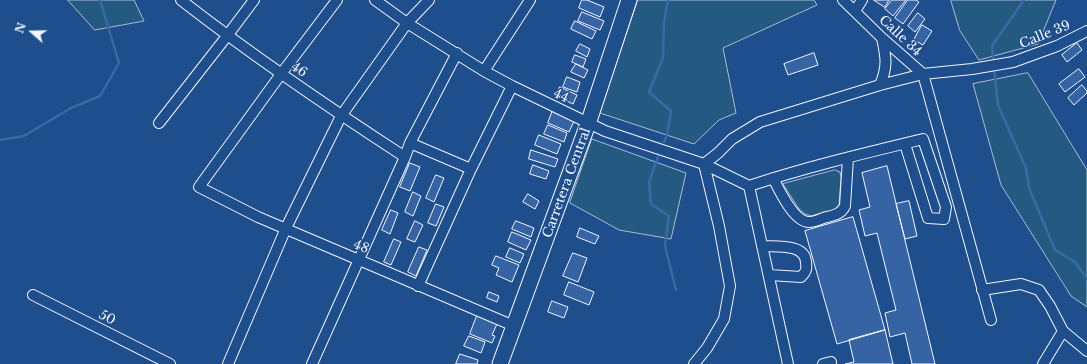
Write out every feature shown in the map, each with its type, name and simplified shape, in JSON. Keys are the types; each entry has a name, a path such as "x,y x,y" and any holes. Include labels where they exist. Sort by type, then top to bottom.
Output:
{"highway":[{"name":"Carretera Central","path":"500,364 588,124 629,0"}],"street":[{"name":"46","path":"181,0 227,36 281,74 405,157"},
{"path":"159,123 254,0"},
{"path":"281,74 337,0"},
{"name":"44","path":"375,0 407,23 484,71 588,124 704,164 749,186"},
{"path":"228,364 286,228 342,116 407,23 429,0"},
{"path":"484,71 530,0"},
{"name":"Calle 34","path":"843,0 882,38 923,74"},
{"path":"855,11 862,0"},
{"name":"Calle 39","path":"704,164 732,139 760,122 880,85 923,74 972,69 1013,62 1057,46 1087,32"},
{"path":"880,85 886,73 886,56 882,38"},
{"path":"312,364 410,143 457,53"},
{"name":"48","path":"281,74 200,187 258,217 514,326"},
{"path":"923,74 991,320"},
{"path":"418,286 470,169 512,86"},
{"path":"788,364 749,186 773,178 923,139 946,206 944,219 928,218 905,144"},
{"path":"410,143 470,169"},
{"path":"773,178 793,212 800,218 808,222 838,214 845,206 848,158"},
{"path":"694,364 707,348 724,319 730,286 719,226 704,164"},
{"path":"762,246 800,250 806,261 806,272 801,277 769,275"},
{"path":"982,290 1021,284 1039,290 1050,306 1063,331 1087,351"},
{"name":"50","path":"33,295 170,364"},
{"path":"1043,364 1063,331"}],"shaded area":[{"path":"68,0 134,0 144,21 95,30"},
{"path":"638,0 814,0 817,5 723,48 736,113 719,120 694,144 600,113"},
{"path":"951,0 1056,0 1038,44 979,60 960,31"},
{"path":"1028,73 1087,170 1087,307 1071,296 1001,185 973,84"},
{"path":"592,139 686,173 671,239 619,230 570,203"},
{"path":"835,170 840,172 841,178 839,205 835,210 811,216 805,214 799,209 783,184"}],"building":[{"path":"582,0 587,0 604,7 600,17 579,8"},
{"path":"874,0 889,0 885,7"},
{"path":"892,0 906,0 893,16 885,9"},
{"path":"908,0 916,0 919,2 903,24 895,18"},
{"path":"582,12 604,21 600,30 578,21"},
{"path":"918,13 925,19 915,32 908,26"},
{"path":"575,21 596,31 592,39 571,29"},
{"path":"922,25 932,31 923,45 914,40"},
{"path":"1077,43 1082,50 1067,62 1062,55"},
{"path":"580,44 590,49 587,57 576,51"},
{"path":"814,53 818,65 788,75 784,64"},
{"path":"575,55 586,59 583,67 572,62"},
{"path":"576,64 588,70 584,78 571,72"},
{"path":"1079,69 1085,77 1065,92 1059,84"},
{"path":"567,77 580,82 577,92 563,87"},
{"path":"1082,85 1087,93 1074,105 1068,98"},
{"path":"560,87 577,95 573,104 556,96"},
{"path":"553,110 575,119 569,132 548,123"},
{"path":"548,125 567,133 564,142 544,134"},
{"path":"539,135 561,144 557,154 535,145"},
{"path":"531,150 558,159 555,167 529,159"},
{"path":"410,163 420,167 410,191 400,187"},
{"path":"533,165 549,171 546,179 530,174"},
{"path":"887,166 935,364 912,364 905,333 890,337 885,313 896,310 877,233 865,236 859,210 870,207 862,173"},
{"path":"436,175 444,178 434,202 426,198"},
{"path":"413,192 421,196 413,216 405,212"},
{"path":"528,194 539,201 535,209 523,202"},
{"path":"909,201 917,236 905,239 896,204"},
{"path":"436,204 444,207 436,226 428,223"},
{"path":"391,210 398,213 390,234 382,230"},
{"path":"853,217 885,330 837,344 805,231"},
{"path":"415,221 423,225 415,242 407,239"},
{"path":"516,221 534,228 531,237 512,229"},
{"path":"580,228 599,236 595,244 577,237"},
{"path":"512,232 531,240 526,250 508,242"},
{"path":"394,239 401,242 391,265 384,262"},
{"path":"419,247 427,250 416,276 408,272"},
{"path":"510,248 524,254 520,263 506,257"},
{"path":"573,253 587,258 578,282 563,276"},
{"path":"496,256 519,265 512,282 496,275 499,268 492,265"},
{"path":"569,282 594,292 589,305 564,295"},
{"path":"489,292 499,296 497,302 487,298"},
{"path":"552,301 568,307 564,318 548,312"},
{"path":"477,316 497,324 492,335 495,336 492,343 470,334"},
{"path":"885,330 893,364 845,364 854,362 849,340"},
{"path":"469,336 485,342 481,353 464,346"},
{"path":"460,354 478,360 477,364 456,364"}],"waterway":[{"path":"0,140 24,136 71,108 100,96 119,63 100,0"},
{"path":"664,142 667,135 671,111 649,92 663,58 664,22 668,0"},
{"path":"994,63 992,46 1024,0"},
{"path":"994,68 998,105 1026,168 1029,188 1055,250 1075,262 1087,279"},
{"path":"658,157 649,182 651,204 669,216 665,246 676,290"}]}
